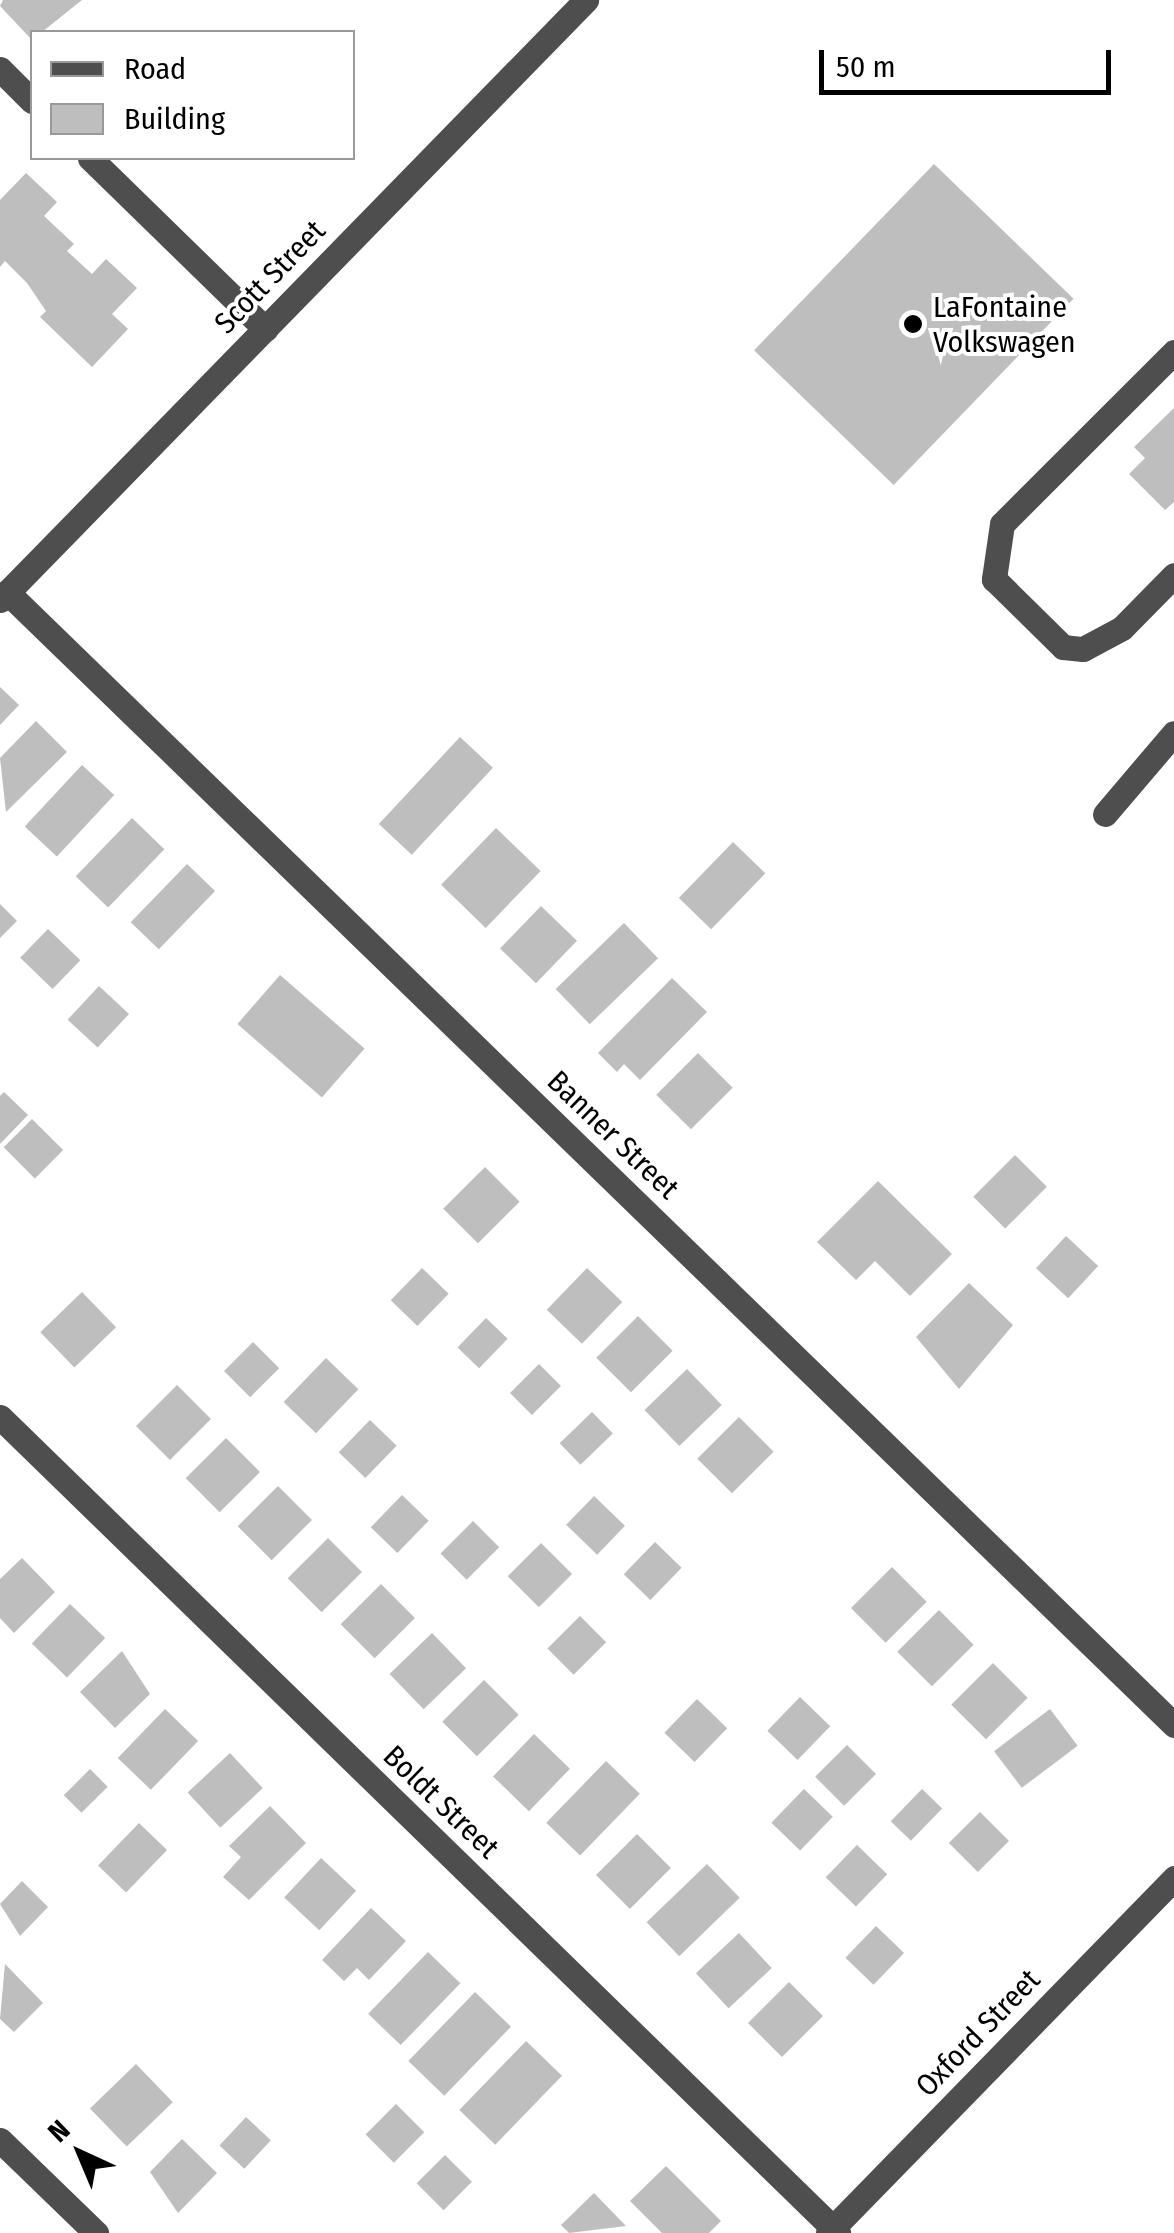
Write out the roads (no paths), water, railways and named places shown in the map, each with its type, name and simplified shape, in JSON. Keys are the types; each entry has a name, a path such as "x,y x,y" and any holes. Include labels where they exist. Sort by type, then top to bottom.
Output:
{"street":[{"name":"Scott Street","path":"4,596 586,0"},
{"path":"0,69 30,99"},
{"path":"92,160 265,329"},
{"path":"1174,352 994,537 994,579 1063,647 1083,649 1122,628 1174,575"},
{"name":"Banner Street","path":"4,596 1174,1725"},
{"path":"1105,814 1174,733"},
{"name":"Boldt Street","path":"0,1418 833,2231"},
{"name":"Oxford Street","path":"833,2231 1174,1878"},
{"path":"0,2140 96,2233"}],"place":[{"name":"LaFontaine Volkswagen","path":"913,324"}]}
